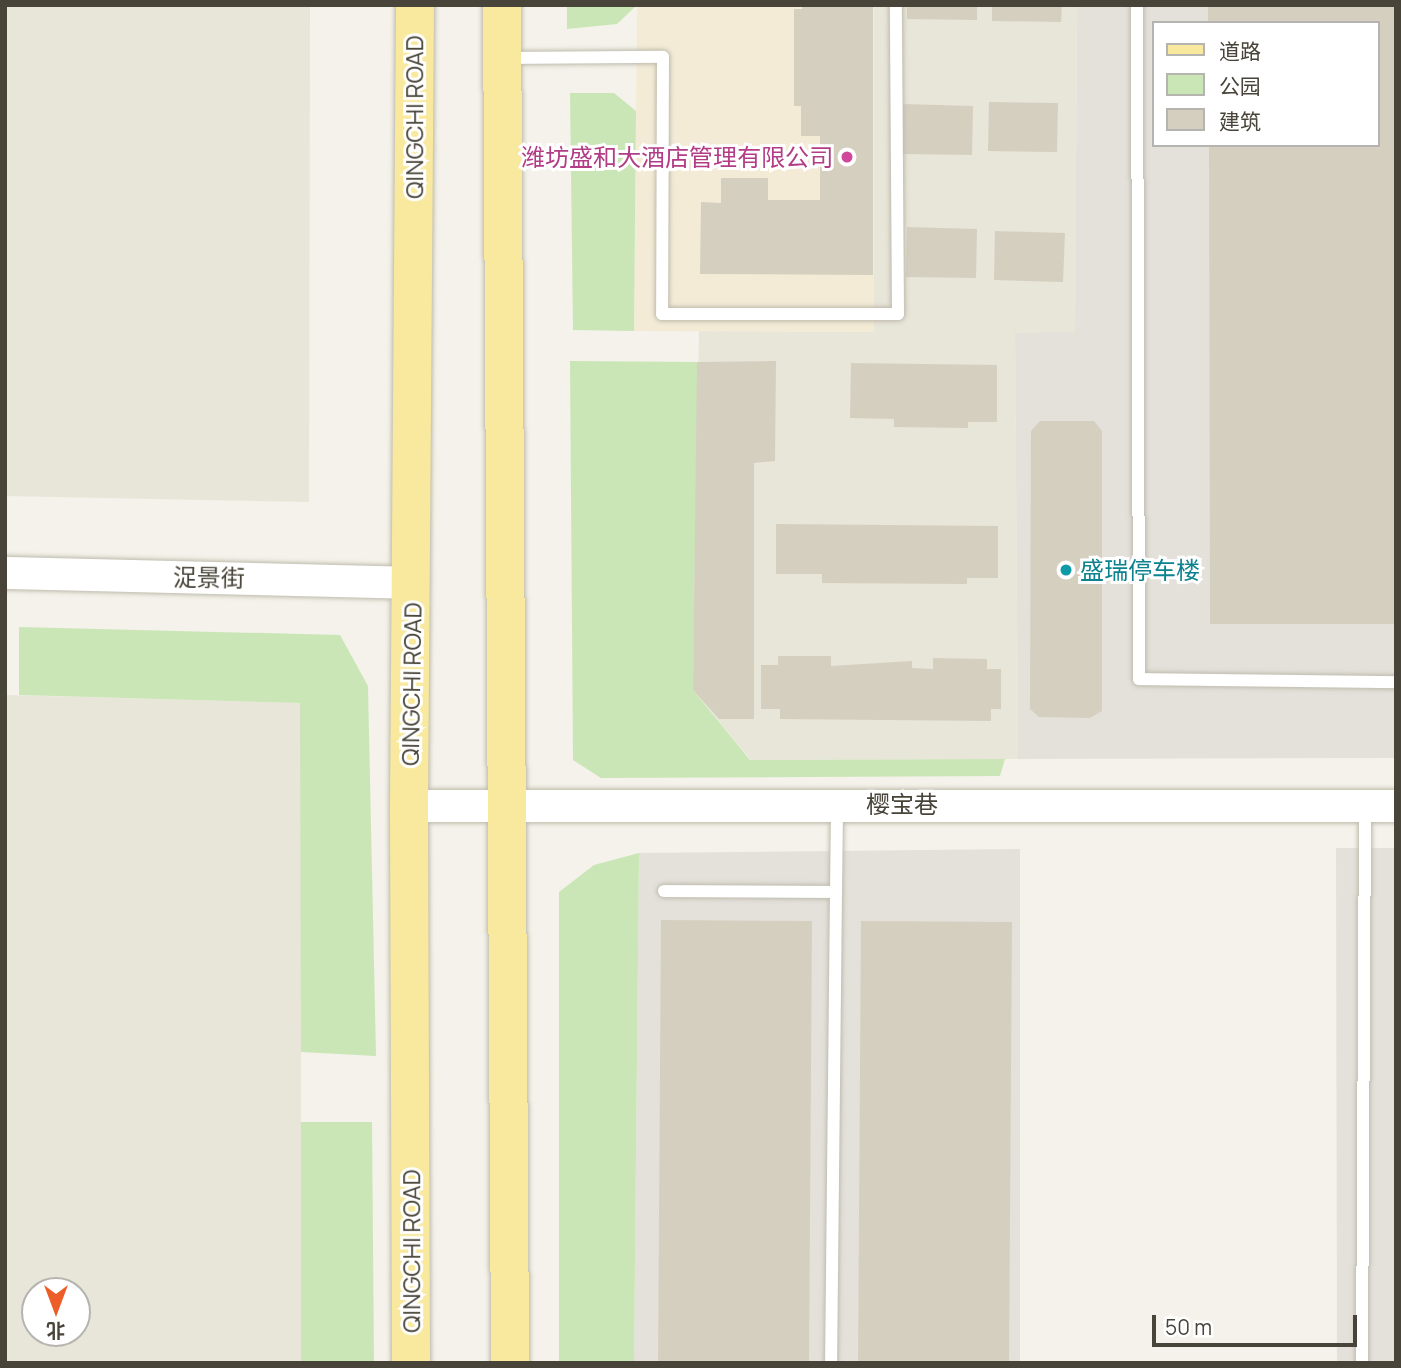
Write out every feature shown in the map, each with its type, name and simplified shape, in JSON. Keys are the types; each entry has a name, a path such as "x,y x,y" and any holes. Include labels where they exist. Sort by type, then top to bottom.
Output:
{"main road":[{"name":"QINGCHI ROAD","path":"411,1363 409,806 415,5"},
{"path":"502,5 510,1363"}],"street":[{"name":"浞景街","path":"5,573 412,583"},
{"name":"樱宝巷","path":"409,806 1396,806"}],"lane":[{"path":"503,58 663,57 662,314 898,314 896,5"},
{"path":"1137,5 1139,679 1396,682"},
{"path":"831,1363 837,804"},
{"path":"1363,1363 1365,806"},
{"path":"664,891 835,892"}],"shaded area":[{"path":"5,5 310,5 309,502 5,496"},
{"path":"637,5 874,5 874,332 634,331"},
{"path":"874,5 1077,5 1075,333 1015,333 1018,759 751,760 693,690 699,331 874,332"},
{"path":"1077,5 1396,5 1396,758 1018,759 1015,333 1075,332"},
{"path":"5,695 301,703 301,1363 5,1363"},
{"path":"1336,848 1396,848 1396,1363 1337,1363"},
{"path":"1020,849 1020,1363 634,1363 639,853"}],"green space":[{"path":"567,5 637,5 617,24 567,29"},
{"path":"570,93 614,93 636,111 634,331 573,330"},
{"path":"570,361 698,362 693,690 750,760 1005,759 1000,776 601,778 573,760"},
{"path":"19,627 340,635 368,686 376,1056 301,1052 300,703 19,695"},
{"path":"639,853 634,1363 559,1363 559,892 594,865"},
{"path":"301,1122 372,1122 374,1363 301,1363"}],"building":[{"name":"潍坊盛和大酒店管理有限公司","path":"802,5 873,5 873,275 700,274 701,202 721,203 721,178 768,178 768,200 820,200 820,136 801,136 801,106 794,106 794,9 802,9"},
{"path":"907,5 977,5 977,20 907,19"},
{"path":"992,5 1062,5 1061,22 992,21"},
{"path":"1208,5 1396,5 1396,624 1210,624 1209,147 1380,147 1380,21 1208,21"},
{"path":"989,102 1058,103 1057,152 988,151"},
{"path":"903,104 973,106 972,155 902,154"},
{"path":"907,227 977,229 976,278 906,277"},
{"path":"995,231 1065,233 1063,282 994,280"},
{"path":"776,361 775,461 754,463 754,719 719,719 693,690 697,362"},
{"path":"851,363 997,365 997,422 968,422 968,428 894,427 894,419 850,418"},
{"name":"盛瑞停车楼","path":"1040,421 1094,421 1102,431 1102,711 1090,718 1039,717 1030,709 1031,431"},
{"path":"776,524 998,526 998,578 967,578 967,584 822,583 822,574 776,574"},
{"path":"778,656 831,656 831,666 912,661 912,668 933,669 933,658 987,659 987,669 1001,669 1001,709 991,709 991,721 780,719 780,709 761,709 761,665 778,665"},
{"path":"661,920 812,921 809,1363 658,1363"},
{"path":"861,921 1012,922 1009,1363 858,1363"}],"place":[{"name":"潍坊盛和大酒店管理有限公司","path":"847,157"},
{"name":"盛瑞停车楼","path":"1066,570"}]}
